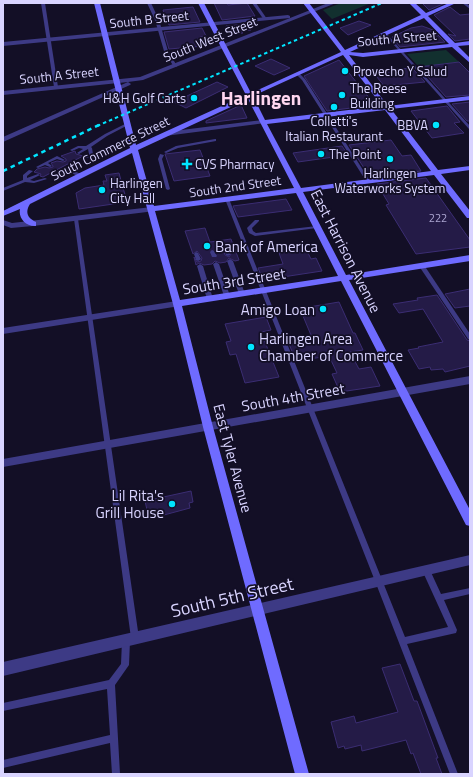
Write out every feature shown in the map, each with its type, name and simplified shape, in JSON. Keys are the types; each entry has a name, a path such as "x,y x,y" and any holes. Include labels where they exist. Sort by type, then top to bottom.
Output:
{"main road":[{"name":"East Tyler Avenue","path":"96,3 152,209 208,427 302,774"},
{"name":"East Harrison Avenue","path":"201,3 470,521"},
{"path":"306,3 470,216"},
{"path":"412,3 470,61"},
{"name":"South Commerce Street","path":"3,214 165,134 453,3"},
{"name":"South A Street","path":"344,53 363,55 470,43"},
{"path":"263,122 470,98"},
{"name":"South 2nd Street","path":"152,209 470,168"},
{"path":"27,202 22,208 23,214 26,221 33,224"},
{"name":"South 3rd Street","path":"177,304 470,258"}],"street":[{"name":"South West Street","path":"118,84 141,79 333,3"},
{"name":"South B Street","path":"3,44 298,16"},
{"name":"South A Street","path":"3,93 118,84"},
{"path":"3,140 118,84"},
{"path":"165,134 263,122"},
{"name":"South 2nd Street","path":"3,222 11,226 152,209"},
{"name":"South 3rd Street","path":"3,331 177,304"},
{"name":"South 4th Street","path":"3,463 470,380"},
{"name":"South 5th Street","path":"3,669 470,560"}],"lane":[{"path":"44,3 56,88"},
{"path":"149,3 160,29 166,51 175,66"},
{"path":"254,3 265,19"},
{"path":"464,3 470,8"},
{"path":"386,34 470,128"},
{"path":"298,74 303,79 368,181"},
{"path":"79,154 90,148 106,135 128,124"},
{"path":"168,189 160,159 164,153 177,147 215,140"},
{"path":"72,150 78,147 90,148"},
{"path":"86,157 91,154 90,148"},
{"path":"38,167 65,154"},
{"path":"57,157 65,161 81,176"},
{"path":"53,175 71,167 77,162"},
{"path":"45,163 61,171"},
{"path":"25,181 25,175 31,171"},
{"path":"3,190 38,175"},
{"path":"25,181 34,182 45,179"},
{"path":"227,200 379,581 454,774"},
{"path":"76,219 108,445 130,640 125,665 112,684 116,774"},
{"path":"257,221 249,228 255,235 317,227"},
{"path":"230,262 242,294"},
{"path":"216,264 227,296"},
{"path":"200,266 210,299"},
{"path":"422,266 470,338"},
{"path":"402,641 452,630 426,570"},
{"path":"439,598 470,591"},
{"path":"3,707 112,684"},
{"path":"3,764 114,738"}],"green space":[{"path":"341,3 371,3 332,19 323,10"},
{"path":"446,50 459,62 419,67 407,54"}],"building":[{"path":"214,3 227,3 228,5 247,3 255,16 222,20"},
{"path":"422,3 445,3 429,10"},
{"path":"193,7 200,22 169,25 163,10"},
{"path":"450,7 460,15 470,14 470,39 455,41 448,34 456,36 434,15"},
{"path":"359,21 371,25 348,35 340,28"},
{"path":"248,24 251,30 241,31 243,33 230,35 226,26"},
{"path":"422,26 433,30 445,42 400,47 392,37 411,28"},
{"path":"202,28 206,36 200,37 204,46 169,49 164,32"},
{"path":"271,59 290,68 274,75 255,66"},
{"path":"339,60 375,105 327,111 304,76"},
{"path":"459,62 470,73 470,95 446,97 419,67"},
{"path":"412,68 425,82 384,86 373,72 387,71 391,73 389,70"},
{"name":"H&H Golf Carts","path":"217,82 228,87 186,108 174,102"},
{"path":"470,102 470,121 467,121 452,104"},
{"path":"241,105 247,118 206,123 206,121"},
{"name":"BBVA","path":"447,106 460,122 454,123 464,133 432,138 411,111"},
{"name":"Harlingen Waterworks System","path":"391,140 402,156 411,155 421,171 372,177 368,174 349,145"},
{"name":"The Point","path":"342,146 348,155 298,162 293,153"},
{"name":"CVS Pharmacy","path":"200,150 210,176 174,181 165,154"},
{"path":"75,151 76,154 83,156 43,177 40,176 41,174 34,172 37,169 53,167 51,163 66,161 66,159 61,156"},
{"name":"Harlingen City Hall","path":"119,173 127,202 79,209 76,193 85,188 104,185 103,181 107,181 105,175"},
{"path":"426,178 470,240 470,247 416,254 386,205 389,204 377,184"},
{"path":"286,199 292,210 238,217 233,206"},
{"name":"Bank of America","path":"205,228 210,242 231,239 239,260 235,261 229,258 226,262 220,263 215,261 212,264 204,265 199,263 196,265 194,257 197,262 201,261 202,258 197,251 193,254 185,231","holes":["226,246 229,248 231,254 229,257 225,255 223,249"]},
{"path":"306,249 311,259 316,258 322,271 263,280 258,268 283,264 279,253"},
{"path":"470,289 470,306 455,308 445,294"},
{"path":"437,295 467,340 470,341 470,366 445,372 443,369 431,370 430,367 419,369 408,350 443,342 423,309 399,313 393,304"},
{"path":"339,302 353,333 355,333 363,350 350,352 359,369 371,367 380,386 340,392 332,374 337,373 329,356 296,361 289,344 313,340 303,316 306,316 303,308"},
{"path":"266,317 271,330 261,332 279,377 245,383 236,354 230,355 226,342 231,341 225,324"},
{"path":"191,491 193,502 189,503 190,508 149,519 145,501"},
{"path":"400,664 414,701 417,701 438,758 436,758 442,774 421,774 406,740 362,751 361,745 345,749 344,746 338,748 331,722 354,716 356,723 398,712 382,668"}],"railway":[{"path":"97,126 382,3"},
{"path":"3,171 99,125"}],"place":[{"name":"Provecho Y Salud","path":"345,71"},
{"name":"The Reese Building","path":"342,95"},
{"name":"H&H Golf Carts","path":"194,98"},
{"name":"Colletti's Italian Restaurant","path":"334,107"},
{"name":"BBVA","path":"436,125"},
{"name":"The Point","path":"321,154"},
{"name":"Harlingen Waterworks System","path":"390,159"},
{"name":"CVS Pharmacy","path":"187,164"},
{"name":"Harlingen City Hall","path":"102,190"},
{"name":"Bank of America","path":"207,246"},
{"name":"Amigo Loan","path":"323,309"},
{"name":"Harlingen Area Chamber of Commerce","path":"251,347"},
{"name":"Lil Rita's Grill House","path":"172,504"}],"district":[{"name":"Harlingen","path":"261,97"}]}
